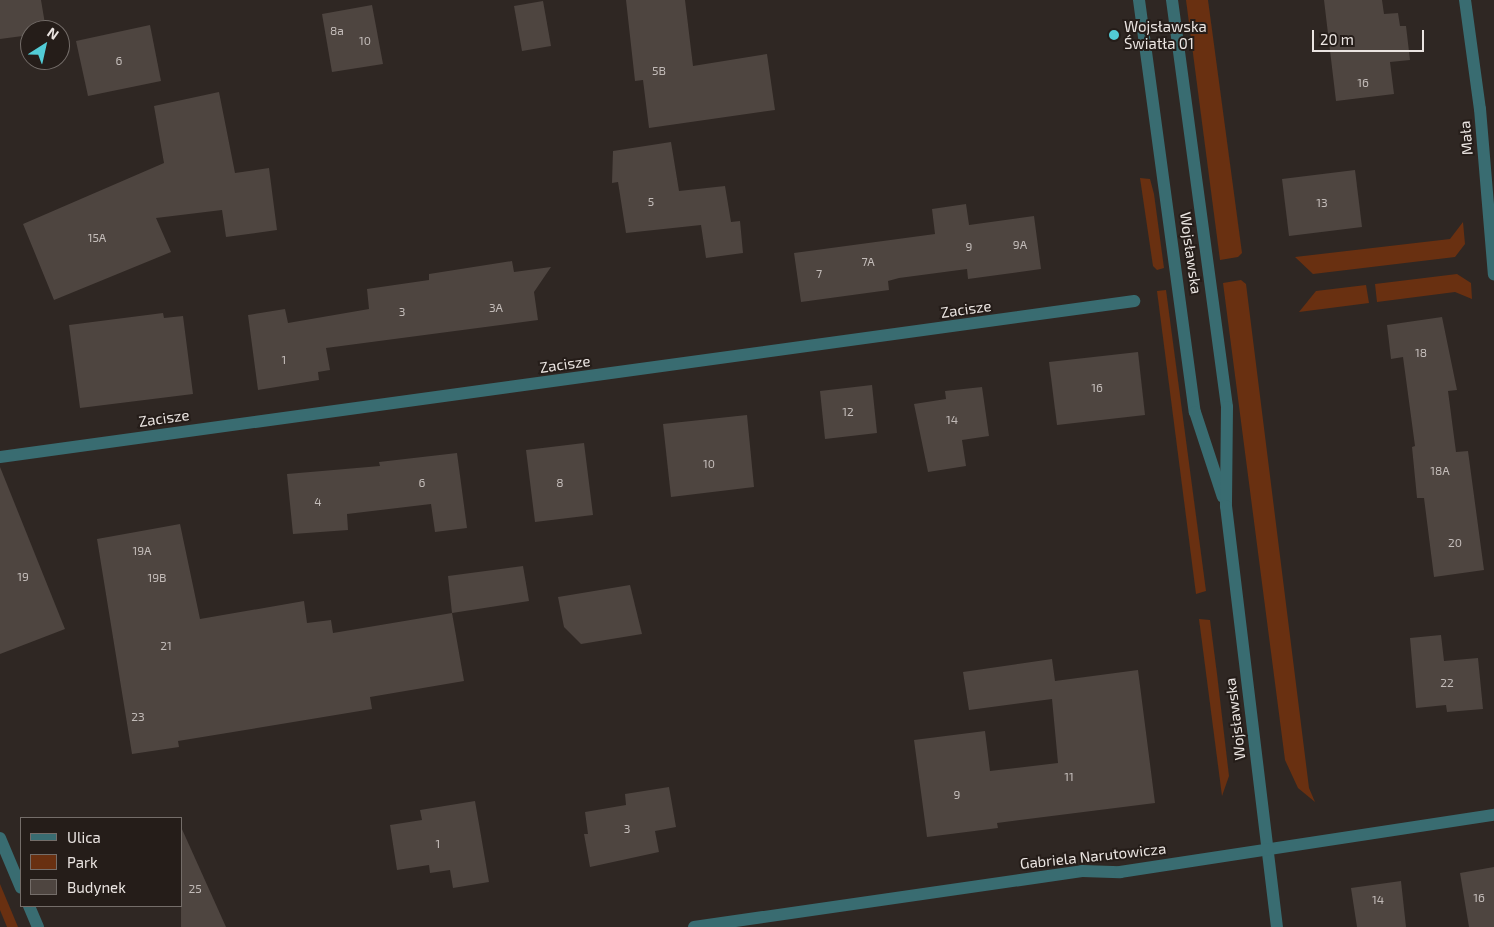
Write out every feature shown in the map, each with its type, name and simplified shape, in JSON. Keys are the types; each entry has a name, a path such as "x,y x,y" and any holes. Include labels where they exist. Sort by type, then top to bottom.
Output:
{"street":[{"name":"Wojsławska","path":"1139,0 1195,412 1226,506"},
{"name":"Wojsławska","path":"1172,0 1228,406 1226,506 1277,927"},
{"name":"Mała","path":"1465,0 1480,109 1494,266"},
{"name":"Zacisze","path":"0,458 1134,302"},
{"name":"Gabriela Narutowicza","path":"694,927 1082,871 1129,870 1266,847 1494,815"},
{"path":"0,838 20,886"},
{"path":"29,907 38,927"}],"green space":[{"path":"1186,0 1208,0 1242,253 1238,257 1220,260"},
{"path":"1140,178 1150,179 1154,194 1164,268 1157,270 1153,266"},
{"path":"1463,222 1465,244 1455,257 1313,274 1295,257 1450,239"},
{"path":"1457,274 1471,283 1472,299 1455,292 1377,302 1375,284"},
{"path":"1241,280 1246,284 1309,788 1315,802 1298,788 1285,760 1223,283"},
{"path":"1366,285 1369,303 1299,312 1316,291"},
{"path":"1166,290 1206,591 1196,594 1157,291"},
{"path":"1199,619 1210,620 1229,776 1222,796"},
{"path":"0,884 18,927 7,927 0,910"}],"building":[{"path":"0,0 41,0 44,20 20,20 20,36 0,39"},
{"path":"626,0 685,0 693,66 767,54 775,110 649,128 643,80 635,81"},
{"path":"1324,0 1382,0 1384,14 1398,13 1400,26 1406,26 1410,60 1390,62 1394,94 1336,101"},
{"path":"543,1 551,46 522,51 514,6"},
{"path":"372,5 383,64 332,72 322,14"},
{"path":"150,25 161,81 88,96 76,41"},
{"path":"219,92 235,173 269,168 277,230 226,237 222,210 156,218 171,252 54,300 23,224 164,163 154,106"},
{"path":"671,142 679,191 725,186 731,222 740,221 743,253 706,258 701,225 626,233 618,182 612,183 613,151"},
{"path":"1355,170 1362,227 1289,236 1282,179"},
{"path":"966,204 969,225 1034,216 1041,269 968,279 967,269 899,278 888,281 889,290 801,302 794,253 935,234 932,209"},
{"path":"512,261 514,272 551,267 534,292 538,320 326,348 330,370 318,372 319,380 258,390 248,315 285,309 288,323 369,309 367,289 429,280 429,274"},
{"path":"163,313 164,318 183,316 193,394 80,408 69,325"},
{"path":"1442,317 1457,390 1448,391 1456,452 1468,451 1484,570 1434,577 1424,498 1417,498 1412,447 1415,446 1403,357 1391,359 1387,325"},
{"path":"1138,352 1145,415 1057,425 1049,362"},
{"path":"872,385 877,433 825,439 820,391"},
{"path":"982,387 989,436 962,440 966,466 928,472 914,404 946,399 945,391"},
{"path":"747,415 754,487 671,497 663,424"},
{"path":"584,443 593,515 535,522 526,450"},
{"path":"457,453 467,528 435,532 431,504 347,514 348,530 293,534 287,474 380,466 379,462"},
{"path":"0,467 65,629 0,654"},
{"path":"180,524 200,619 304,601 307,623 331,620 333,633 452,613 464,681 370,697 372,709 178,741 179,747 132,754 97,539"},
{"path":"523,566 529,601 452,613 448,576"},
{"path":"630,585 642,634 581,644 564,627 558,597"},
{"path":"1441,635 1444,661 1478,658 1483,709 1447,712 1446,705 1416,708 1410,638"},
{"path":"1052,659 1055,681 1138,670 1155,803 997,823 998,828 927,837 914,740 985,731 990,771 1058,763 1052,699 969,710 963,672"},
{"path":"669,787 676,827 655,831 659,852 590,867 584,834 588,834 585,812 626,805 625,794"},
{"path":"475,801 489,882 453,888 450,870 430,873 429,865 397,870 390,825 422,820 420,810"},
{"path":"182,829 226,927 181,927 182,907"},
{"path":"1494,867 1494,927 1469,927 1460,873"},
{"path":"1401,881 1406,927 1357,927 1351,888"}],"place":[{"name":"Wojsławska Światła 01","path":"1114,35"}]}
